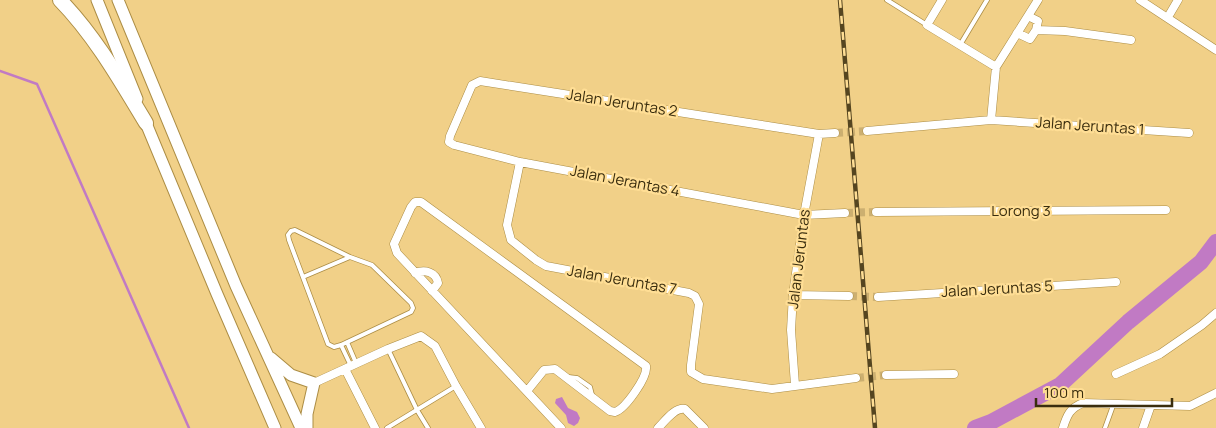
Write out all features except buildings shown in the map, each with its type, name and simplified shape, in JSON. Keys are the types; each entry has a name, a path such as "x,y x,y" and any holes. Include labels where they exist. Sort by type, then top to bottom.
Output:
{"highway":[{"path":"60,0 77,18 98,47 146,123"}],"main road":[{"path":"97,0 146,123 275,428"},
{"path":"118,0 236,286 301,428"},
{"path":"125,0 143,61"},
{"path":"268,356 292,375 314,383 307,414 307,428"}],"street":[{"path":"942,0 927,25 996,67"},
{"path":"867,131 991,120 996,67 1038,0"},
{"path":"1140,0 1216,50"},
{"path":"1168,17 1178,0"},
{"path":"1017,33 1030,39 1036,30 1038,21 1028,16"},
{"path":"1036,30 1065,31 1131,40"},
{"name":"Jalan Jeruntas 2","path":"449,142 472,85 480,80 818,134 834,133"},
{"name":"Jalan Jeruntas 1","path":"991,120 1190,133"},
{"name":"Jalan Jeruntas","path":"796,384 791,330 793,295 818,134"},
{"name":"Jalan Jerantas 4","path":"449,142 454,146 520,162 804,215"},
{"name":"Jalan Jeruntas 7","path":"520,162 507,225 511,240 546,266 690,293 696,296 700,304 691,372 703,379 772,388 796,384"},
{"path":"527,391 544,370 550,368 610,410 618,411 622,409 645,376 646,366 421,202 415,202 394,244 397,253 415,273 562,428"},
{"name":"Lorong 3","path":"876,212 1166,210"},
{"path":"804,215 844,213"},
{"path":"415,273 426,270 437,278 438,283 432,291"},
{"name":"Jalan Jeruntas 5","path":"878,297 1116,282"},
{"path":"793,295 848,296"},
{"path":"1116,374 1160,354 1216,313"},
{"path":"314,383 421,336 435,346 481,428"},
{"path":"351,366 375,428"},
{"path":"886,375 954,374"},
{"path":"796,384 856,378"},
{"path":"1062,428 1073,407 1082,402 1190,406 1216,393"},
{"path":"1143,428 1151,405"},
{"path":"658,428 682,408 704,428"}],"lane":[{"path":"887,0 927,25"},
{"path":"960,45 988,0"},
{"path":"291,231 299,231 372,266 411,303 413,308 411,312 334,347 328,344 303,277 289,240 288,235 291,231"},
{"path":"303,277 350,257"},
{"path":"347,342 351,366"},
{"path":"340,344 351,366"},
{"path":"388,349 417,410 428,428"},
{"path":"387,428 456,386"},
{"path":"1105,428 1114,404"}],"shaded area":[{"path":"562,397 568,408 577,412 580,418 574,426 568,423 566,415 555,403 556,399"}],"waterway":[{"path":"0,71 37,84 189,428"},
{"path":"975,428 991,422 1060,385 1128,322 1201,262 1216,242"}],"tunnel":[{"path":"835,133 867,131"},
{"path":"845,213 876,212"},
{"path":"849,296 878,297"},
{"path":"856,378 886,375"}],"railway":[{"path":"840,0 875,428"}]}
